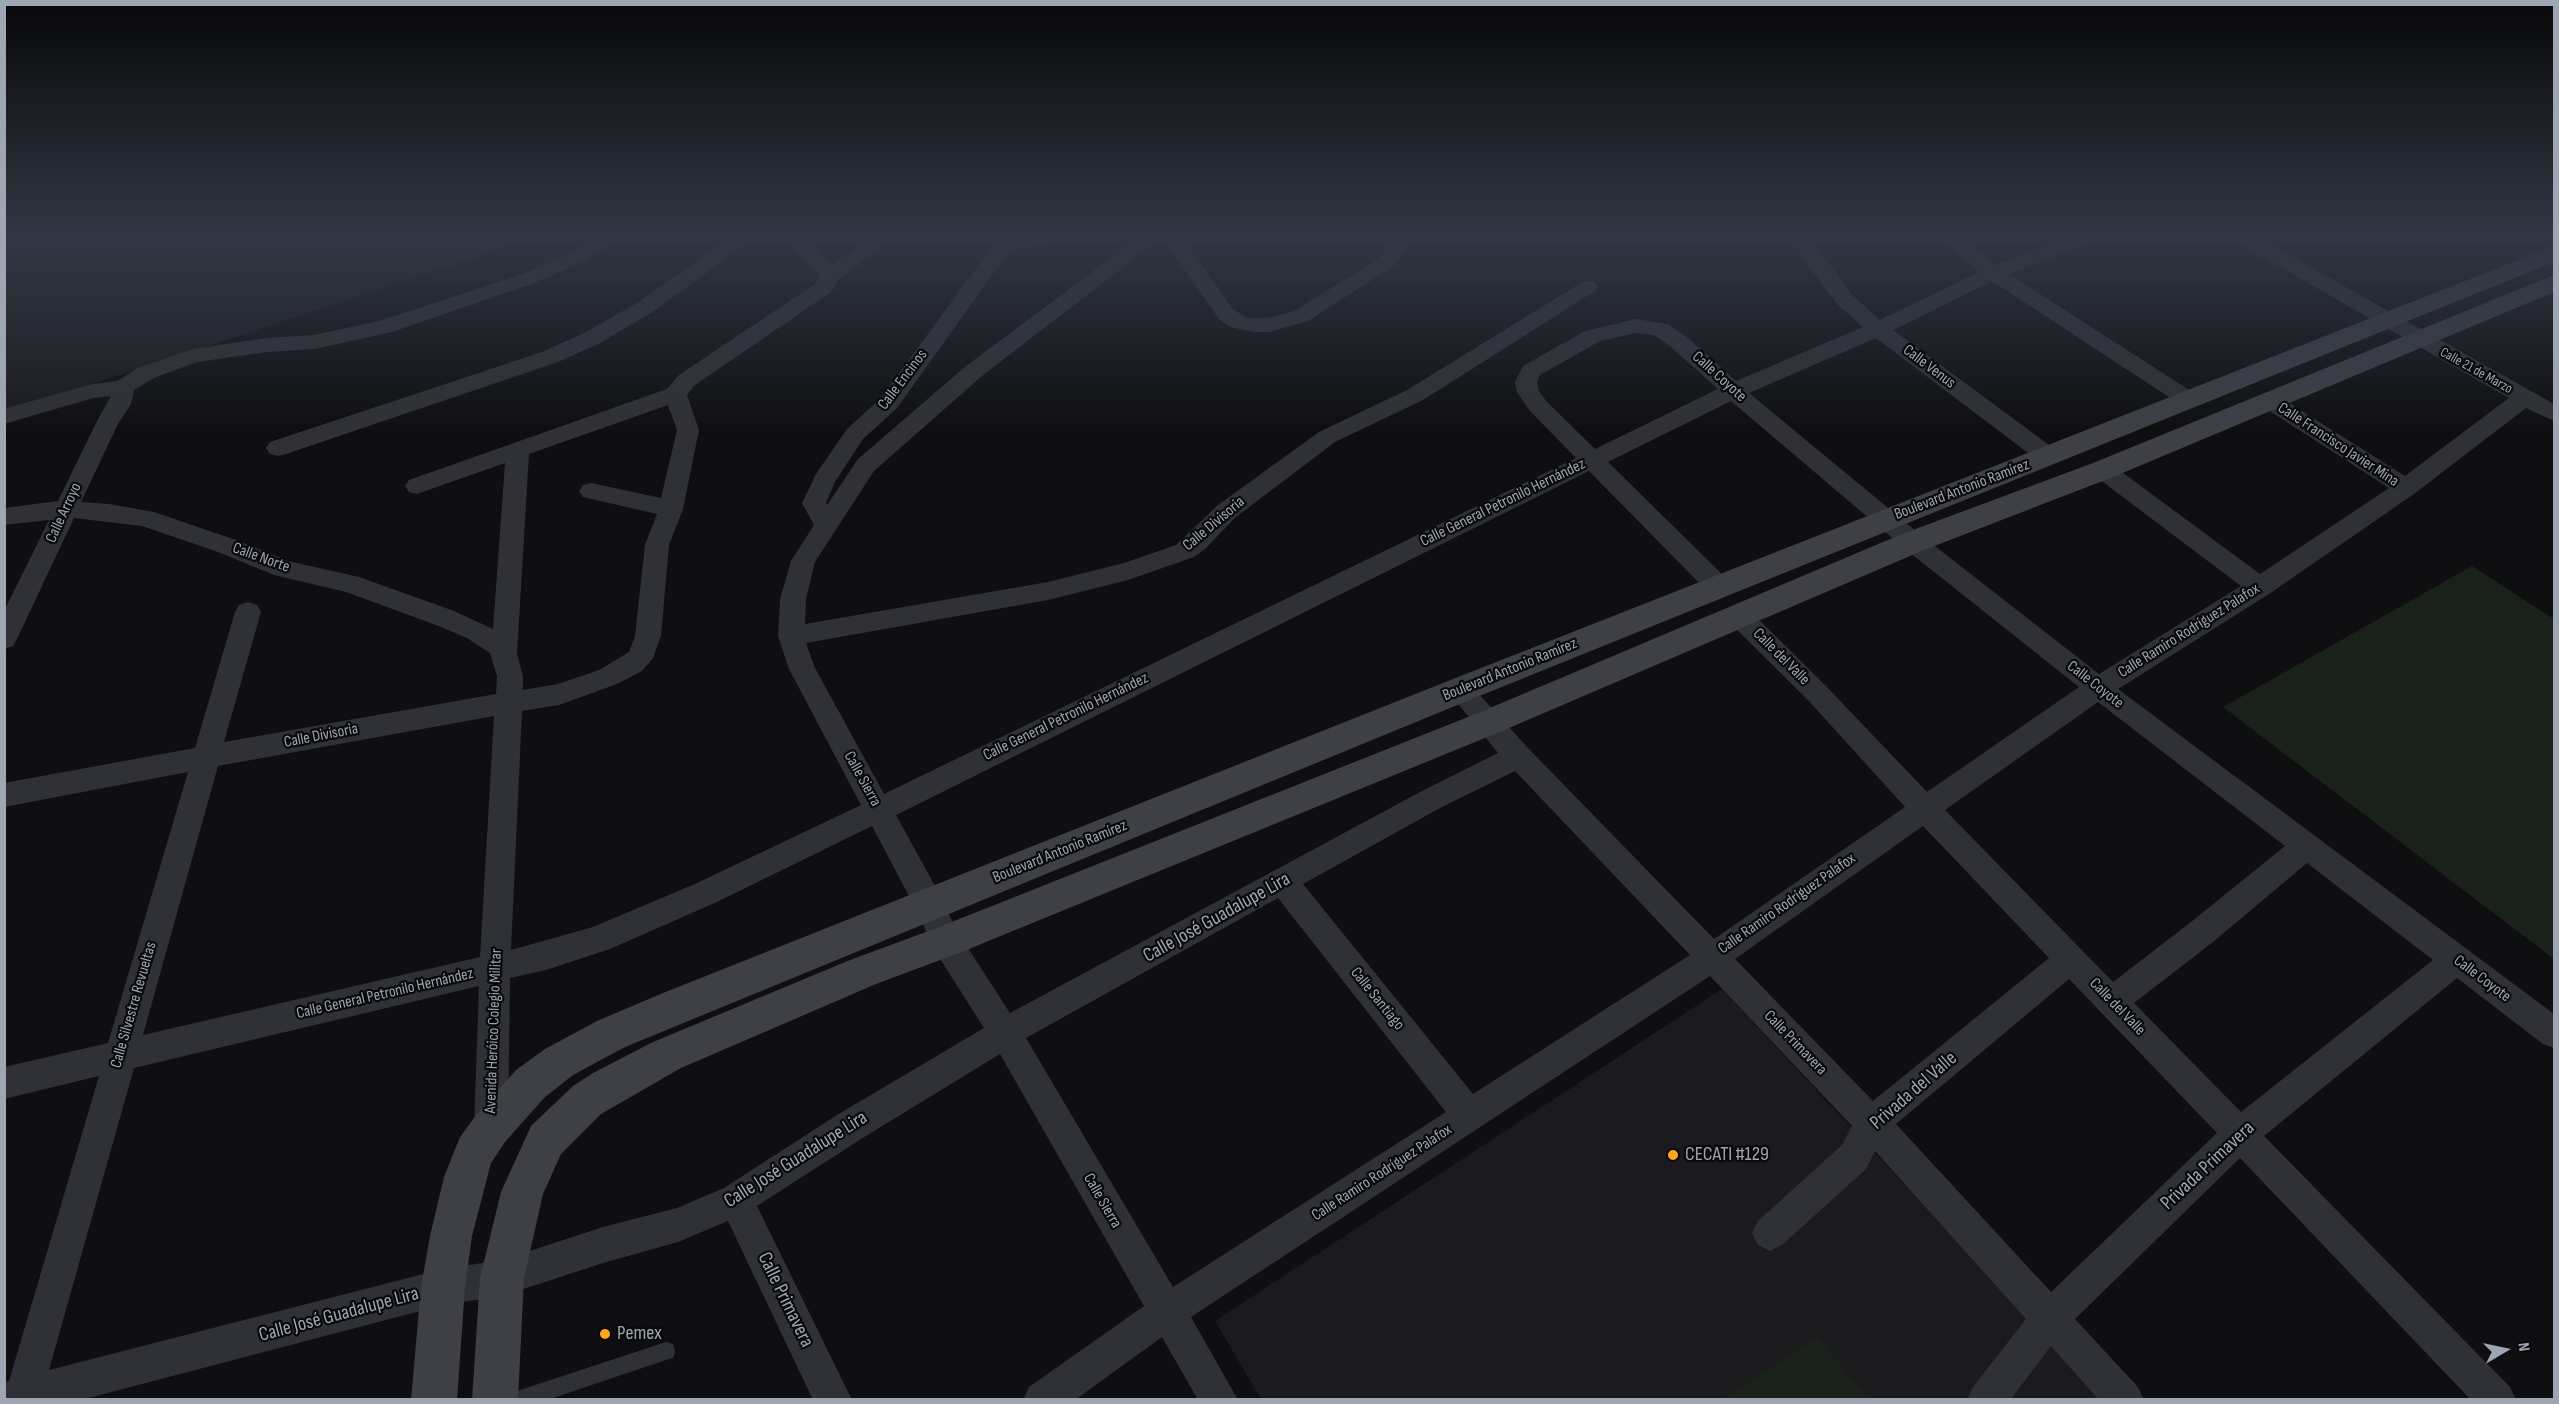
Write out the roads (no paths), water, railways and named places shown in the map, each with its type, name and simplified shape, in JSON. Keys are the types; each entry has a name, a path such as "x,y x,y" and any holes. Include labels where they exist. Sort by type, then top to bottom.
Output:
{"main road":[{"name":"Boulevard Antonio Ramírez","path":"491,1128 530,1084 559,1062 611,1034 1460,690 2434,303"},
{"name":"Boulevard Antonio Ramírez","path":"502,1278 522,1192 546,1140 587,1100 667,1055 863,972 946,941 1490,722 1913,542 2103,470 2510,303"},
{"name":"Avenida Heróico Colegio Militar","path":"434,1400 443,1287 451,1236 465,1177 475,1151 491,1128"},
{"path":"495,1400 502,1278"}],"street":[{"path":"4,417 92,391 122,388 146,373 193,356 267,345 314,342 384,327 457,303"},
{"path":"278,448 550,357 571,348 652,303"},
{"path":"417,486 675,394 687,380 802,303"},
{"name":"Calle Encinos","path":"826,524 814,503 824,480 855,434 889,403 962,303"},
{"name":"Calle Sierra","path":"1065,303 974,371 866,465 803,561 794,599 791,636 801,669 929,904 946,941 1005,1033 1219,1400"},
{"path":"1218,303 1226,314 1238,322 1253,325 1269,325 1301,316 1322,303"},
{"name":"Calle Divisoria","path":"791,636 1048,591 1128,571 1185,551 1227,511 1327,437 1415,395 1563,303"},
{"name":"Calle Venus","path":"1848,303 1878,329 2048,456"},
{"name":"Calle General Petronilo Hernández","path":"4,1083 546,956 599,939 708,892 1733,391 1878,329 1932,303"},
{"path":"2039,303 2189,400"},
{"name":"Calle 21 de Marzo","path":"2354,303 2554,414"},
{"name":"Calle Coyote","path":"1592,460 1538,406 1528,392 1527,377 1546,361 1593,336 1626,327 1646,326 1660,329 1679,342 1885,520 2098,688 2554,1033"},
{"name":"Calle Arroyo","path":"4,639 107,423 120,404 124,392 122,388"},
{"path":"591,491 671,509 688,430 675,394"},
{"name":"Calle Ramiro Rodríguez Palafox","path":"1042,1400 1167,1312 1713,957 2098,688 2260,587 2406,488 2524,398"},
{"name":"Calle Francisco Javier Mina","path":"2270,401 2406,488"},
{"name":"Avenida Heróico Colegio Militar","path":"491,1128 495,968 510,676 504,654 518,450"},
{"path":"1592,460 1719,587"},
{"path":"2103,470 2260,587"},
{"name":"Calle Norte","path":"4,517 65,509 110,512 145,518 283,568 350,584 476,631 499,646 504,654"},
{"name":"Calle Divisoria","path":"4,795 559,694 609,677 640,658 648,636 657,545 671,509"},
{"name":"Calle Silvestre Revueltas","path":"18,1398 248,612"},
{"name":"Calle del Valle","path":"1738,615 1816,692 1924,808 2497,1400"},
{"name":"Calle Primavera","path":"1460,690 1518,756 1872,1123 2125,1400"},
{"name":"Calle José Guadalupe Lira","path":"18,1398 443,1287 502,1278 603,1245 678,1225 736,1200 849,1127 1005,1033 1431,800 1518,756"},
{"path":"2111,1002 2202,932 2306,846"},
{"name":"Calle Santiago","path":"1283,882 1470,1116"},
{"name":"Privada del Valle","path":"1770,1233 1854,1157 1872,1123 2071,959"},
{"name":"Privada Primavera","path":"1986,1400 2050,1318 2240,1134 2456,960"},
{"name":"Calle Primavera","path":"736,1200 833,1400"}],"lane":[{"path":"517,1400 666,1351"}],"place":[{"name":"CECATI #129","path":"1673,1155"},
{"name":"Pemex","path":"605,1334"}]}
